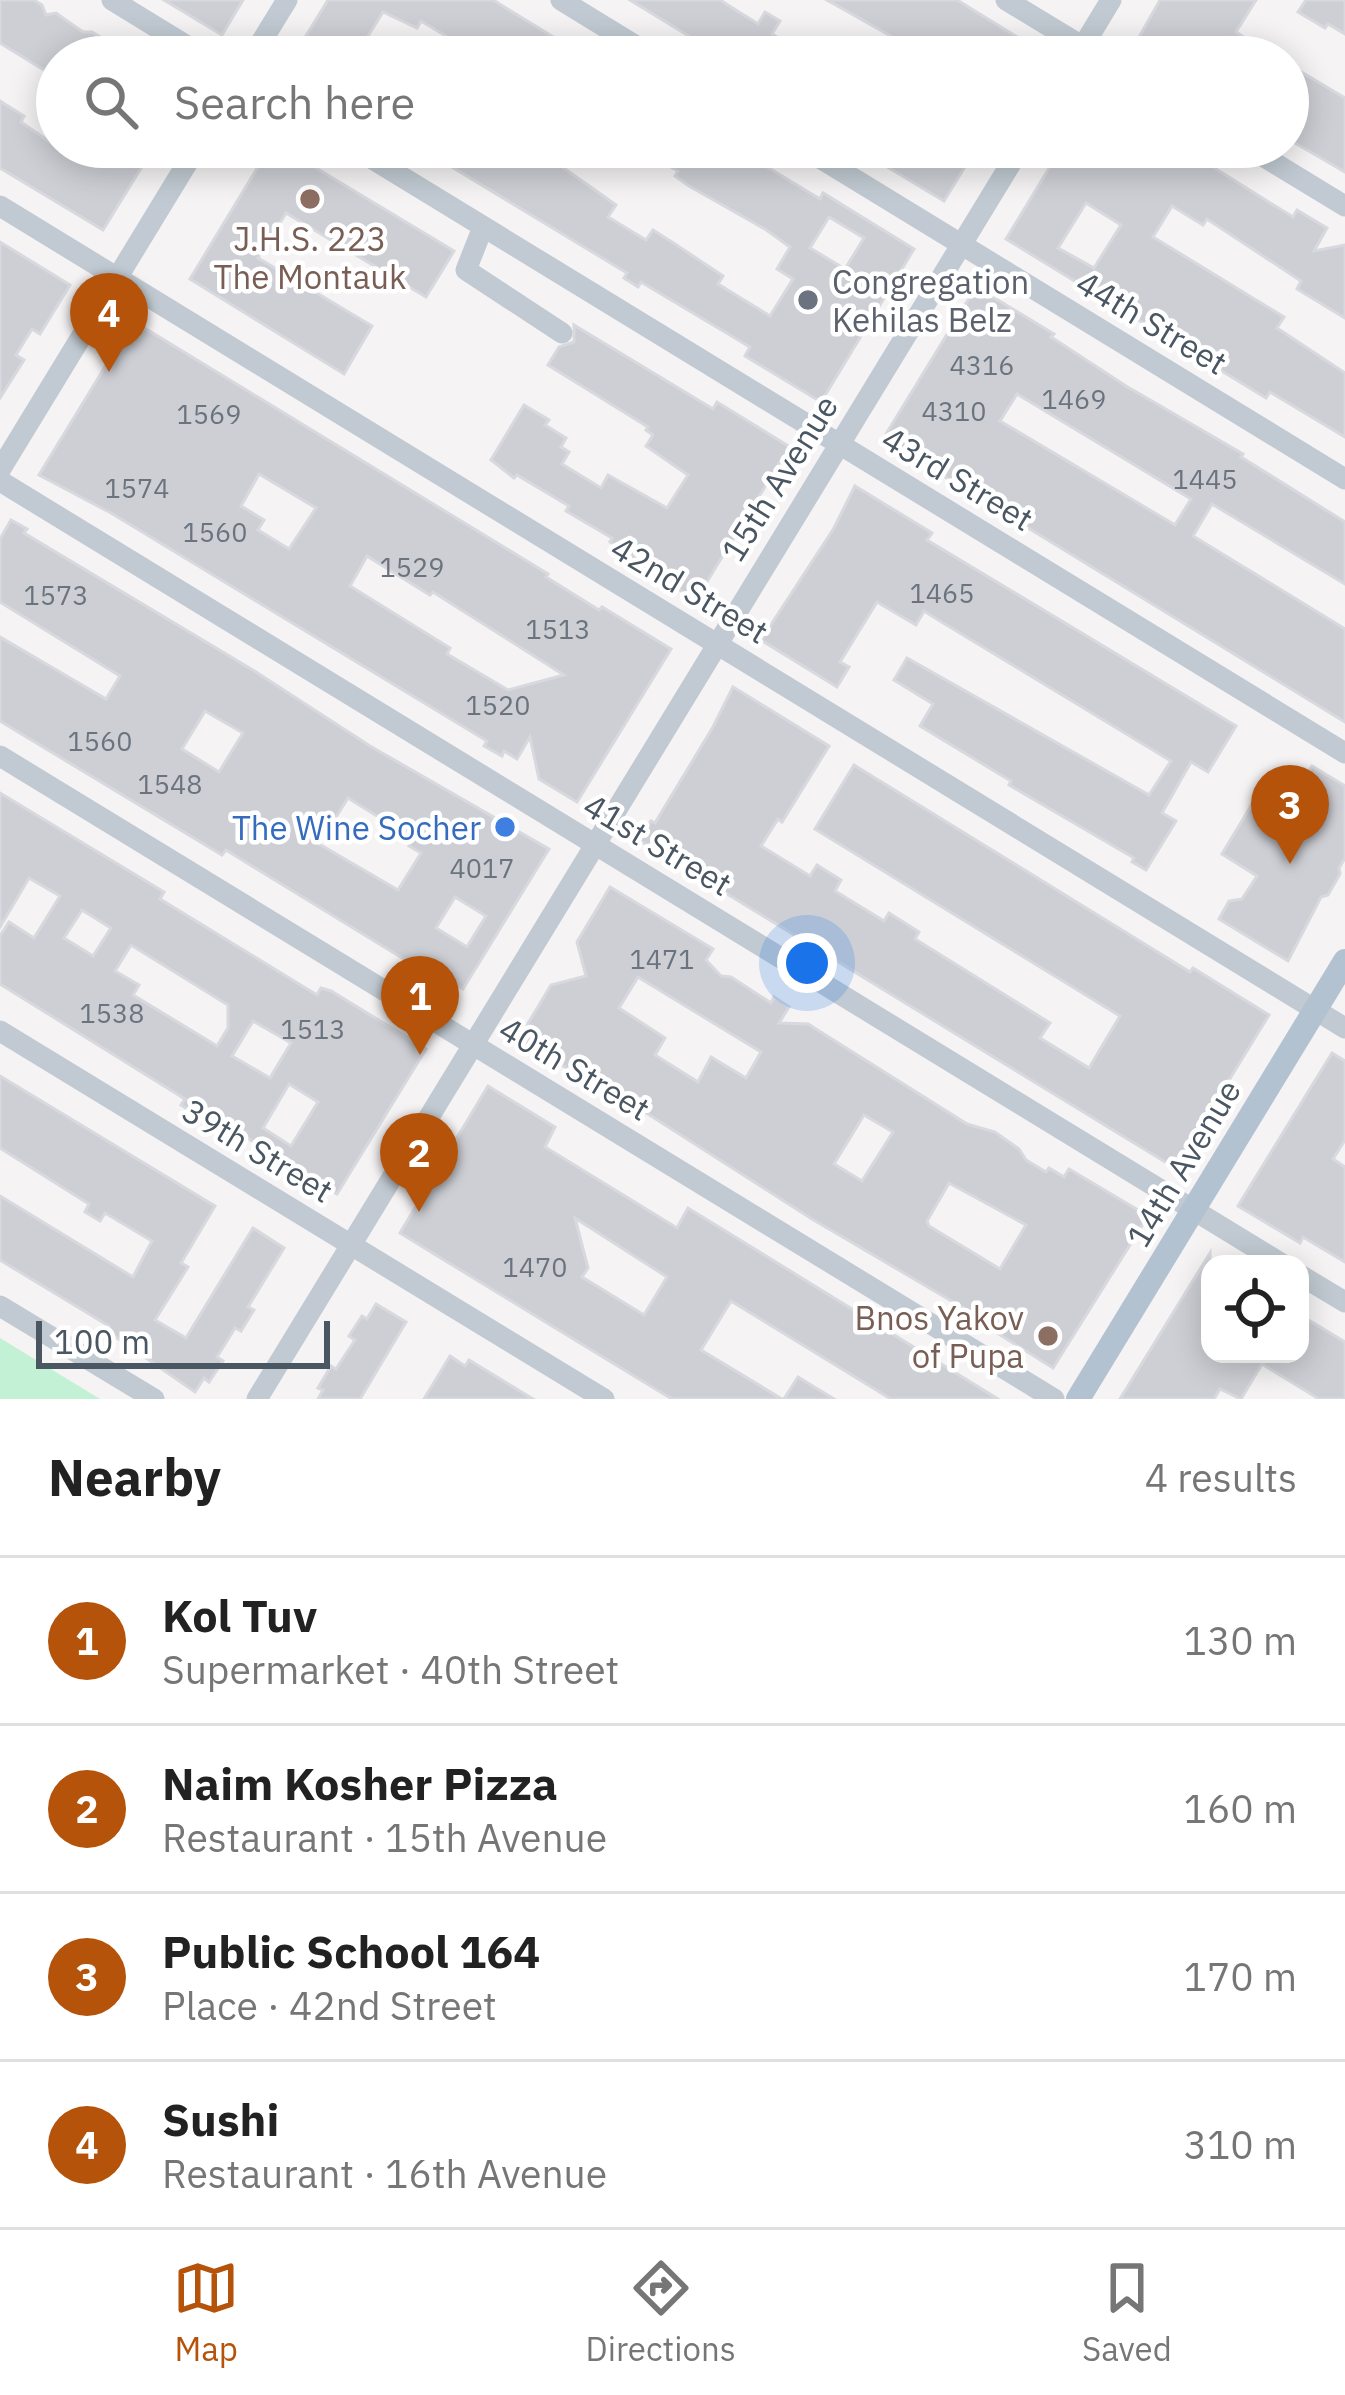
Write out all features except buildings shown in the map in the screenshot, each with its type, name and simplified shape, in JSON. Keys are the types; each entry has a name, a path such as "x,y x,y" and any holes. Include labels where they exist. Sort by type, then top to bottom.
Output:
{"main road":[{"name":"14th Avenue","path":"1078,1399 1345,961"}],"street":[{"path":"112,0 171,36"},
{"path":"265,36 287,0"},
{"path":"561,0 620,36"},
{"path":"1006,0 1059,36"},
{"path":"1094,36 1111,0"},
{"path":"0,470 184,168"},
{"name":"43rd Street","path":"386,168 1345,753"},
{"name":"44th Street","path":"836,168 1345,479"},
{"name":"15th Avenue","path":"257,1399 1008,168"},
{"path":"1283,168 1345,206"},
{"name":"42nd Street","path":"0,206 1345,1028"},
{"path":"483,227 466,270 562,333"},
{"name":"41st Street","path":"0,481 1267,1255"},
{"name":"40th Street","path":"0,756 1054,1399"},
{"name":"39th Street","path":"0,1031 604,1399"},
{"path":"1309,1280 1345,1302"},
{"path":"0,1306 154,1399"}],"green space":[{"path":"0,1338 100,1399 0,1399"}],"place":[{"name":"J.H.S. 223 The Montauk","path":"310,199"},
{"name":"Congregation Kehilas Belz","path":"808,300"},
{"name":"Sushi","path":"109,372"},
{"name":"The Wine Socher","path":"505,827"},
{"name":"Public School 164","path":"1290,864"},
{"name":"Kol Tuv","path":"420,1055"},
{"name":"Naim Kosher Pizza","path":"419,1212"},
{"name":"Bnos Yakov of Pupa","path":"1048,1336"}]}
